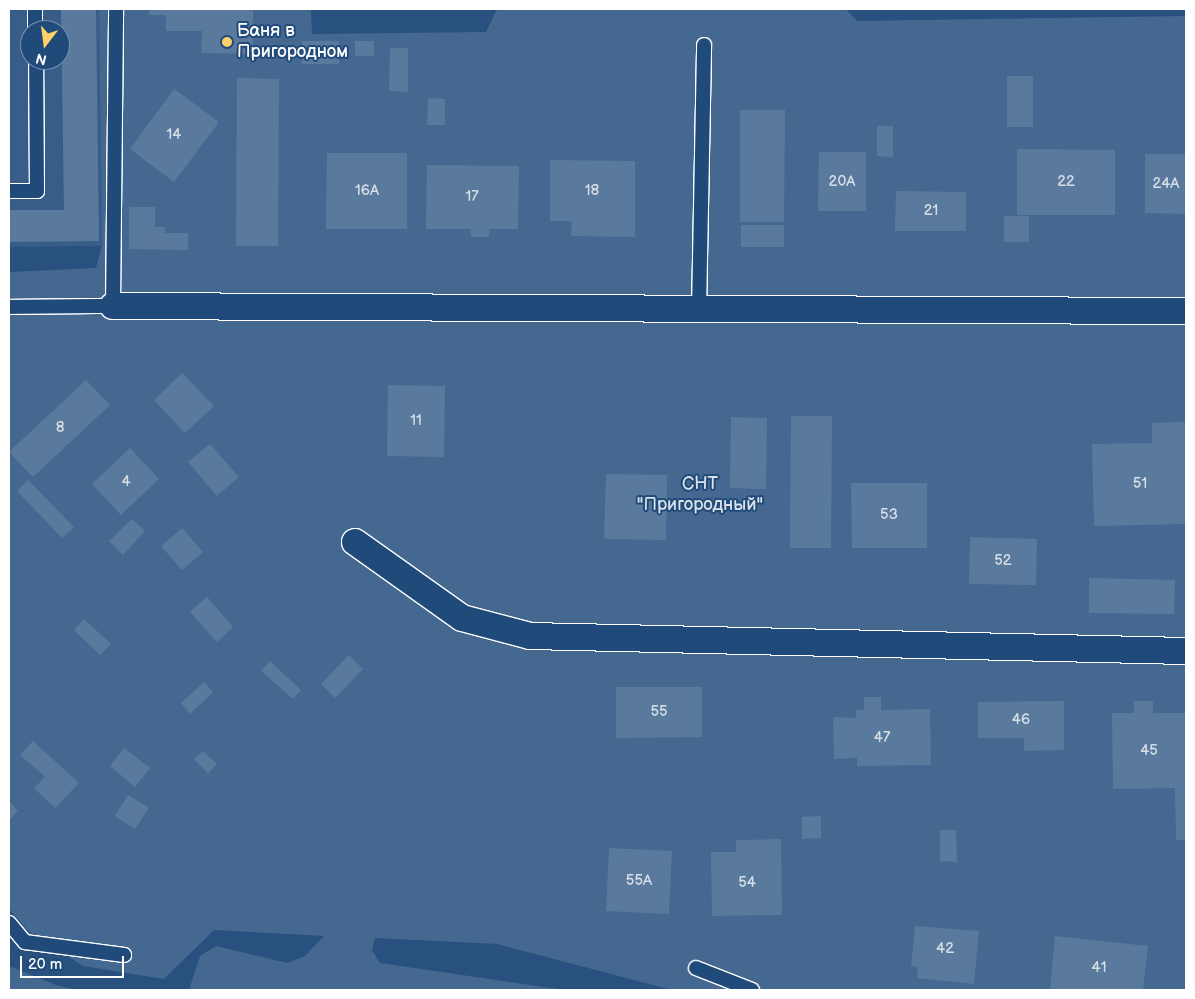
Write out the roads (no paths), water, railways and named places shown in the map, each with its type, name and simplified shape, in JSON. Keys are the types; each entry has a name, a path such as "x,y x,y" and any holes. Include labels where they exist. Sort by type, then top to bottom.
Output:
{"street":[{"path":"113,306 699,311 1186,311"},
{"path":"355,542 462,618 530,636 1186,652"}],"lane":[{"path":"9,308 113,306 116,9"},
{"path":"699,311 704,45"},
{"path":"9,191 37,191 36,70"},
{"path":"9,923 25,942 124,955"},
{"path":"696,968 752,990"}],"place":[{"name":"Баня в Пригородном","path":"227,42"}],"park label":[{"name":"СНТ \"Пригородный\"","path":"700,495"}]}
